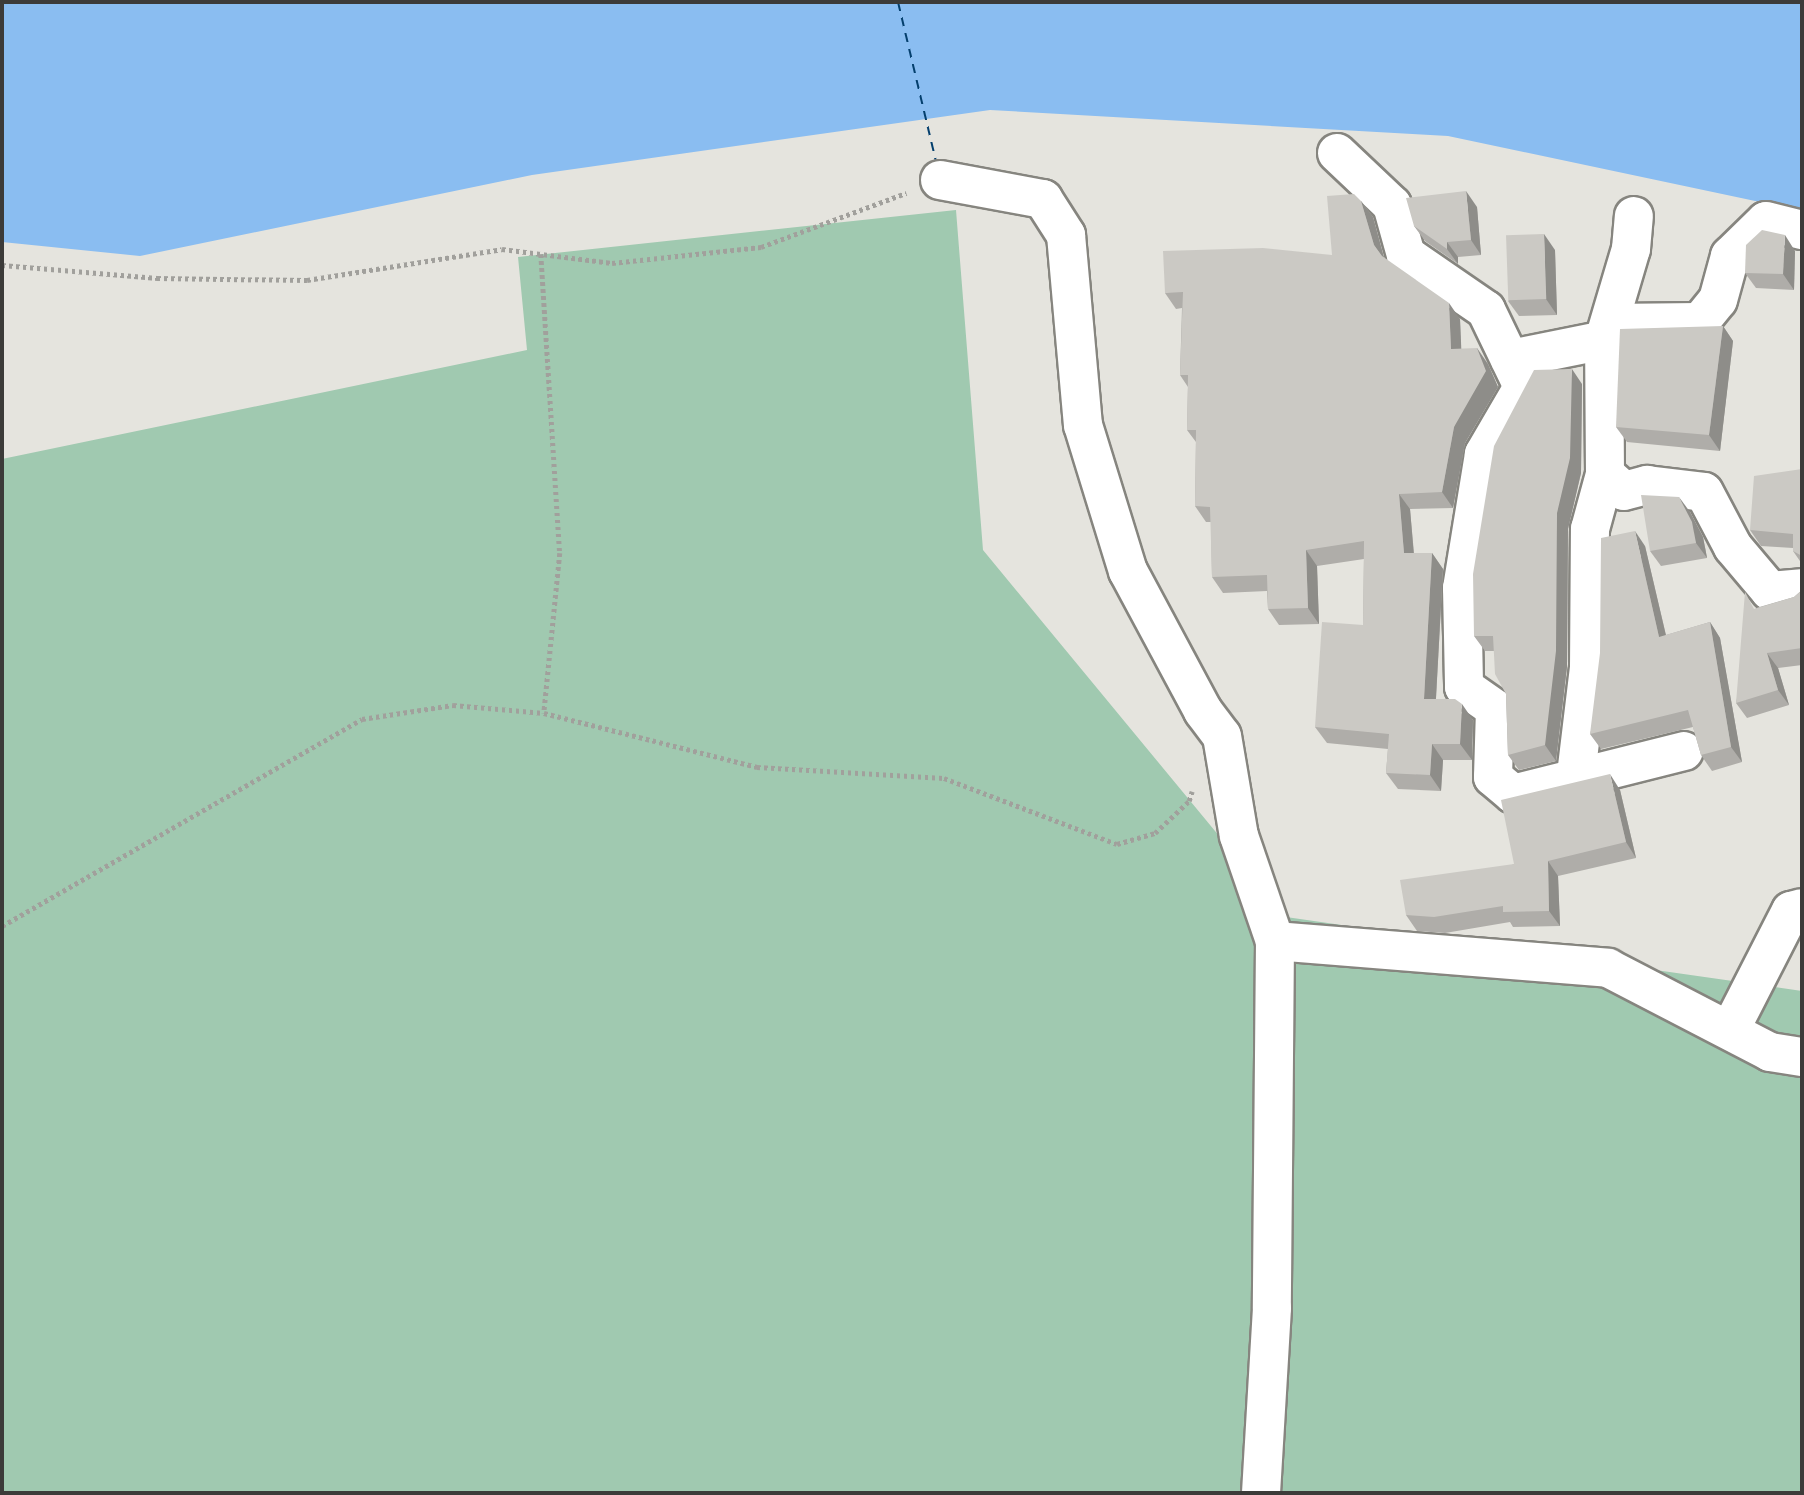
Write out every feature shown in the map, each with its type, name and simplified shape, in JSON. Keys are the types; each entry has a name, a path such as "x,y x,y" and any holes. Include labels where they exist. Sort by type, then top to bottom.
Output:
{"street":[{"path":"1337,153 1392,205 1406,255 1486,310 1523,387 1483,454 1470,519 1462,588 1464,688 1495,709 1493,777 1513,794 1576,775 1684,751"},
{"path":"940,180 1042,199 1066,235 1083,425 1128,571 1203,711 1222,736 1239,836 1275,941 1272,1308 1261,1493"},
{"path":"1576,775 1589,668 1590,529 1605,474 1607,332 1631,249 1634,216"},
{"path":"1510,359 1607,332 1700,322 1718,300 1730,256 1766,221 1802,230"},
{"path":"1605,474 1624,491 1647,485 1704,492 1733,547 1770,592 1802,587"},
{"path":"1730,1030 1791,911 1802,908"},
{"path":"1275,941 1608,968 1770,1052 1802,1057"}],"path":[{"path":"2,265 157,278 307,280 502,249 612,263 761,247 940,180"},
{"path":"541,254 560,553 544,713"},
{"path":"2,926 362,719 453,705 544,713 757,767 944,778 1117,844 1155,833 1189,801 1193,788"}],"green space":[{"path":"956,210 983,550 1286,917 1802,991 1802,1493 2,1493 2,459 527,350 518,257"}],"water":[{"path":"2,2 1802,2 1802,211 1448,136 990,110 532,175 140,256 2,242"}],"building":[{"path":"1466,191 1471,240 1447,242 1447,249 1414,226 1406,198"},
{"path":"1354,194 1361,201 1374,245 1382,256 1449,303 1451,349 1477,348 1486,371 1454,427 1442,492 1399,494 1404,553 1432,553 1424,699 1455,699 1462,704 1460,744 1432,744 1430,775 1386,773 1389,734 1315,727 1322,622 1363,625 1364,541 1306,550 1308,608 1268,609 1267,575 1212,577 1210,507 1195,506 1196,430 1187,430 1188,375 1180,375 1183,292 1165,293 1163,251 1263,248 1332,255 1327,196"},
{"path":"1762,230 1785,235 1783,274 1745,273 1746,245"},
{"path":"1544,234 1546,299 1508,300 1506,235"},
{"path":"1723,326 1709,435 1616,427 1620,329"},
{"path":"1572,369 1570,458 1557,513 1556,651 1545,745 1508,755 1506,694 1495,674 1493,636 1474,636 1473,574 1494,446 1534,370"},
{"path":"1802,469 1802,556 1793,551 1793,534 1750,530 1754,476"},
{"path":"1641,495 1679,497 1692,522 1696,543 1650,551"},
{"path":"1635,531 1659,637 1710,622 1731,747 1701,755 1688,710 1590,734 1600,653 1601,538"},
{"path":"1802,590 1802,648 1767,653 1778,690 1736,703 1745,592 1754,609 1794,597"},
{"path":"1610,774 1626,842 1548,861 1549,911 1503,912 1503,906 1434,917 1406,915 1400,880 1514,864 1501,800"}],"ferry route":[{"path":"898,2 936,162"}]}
